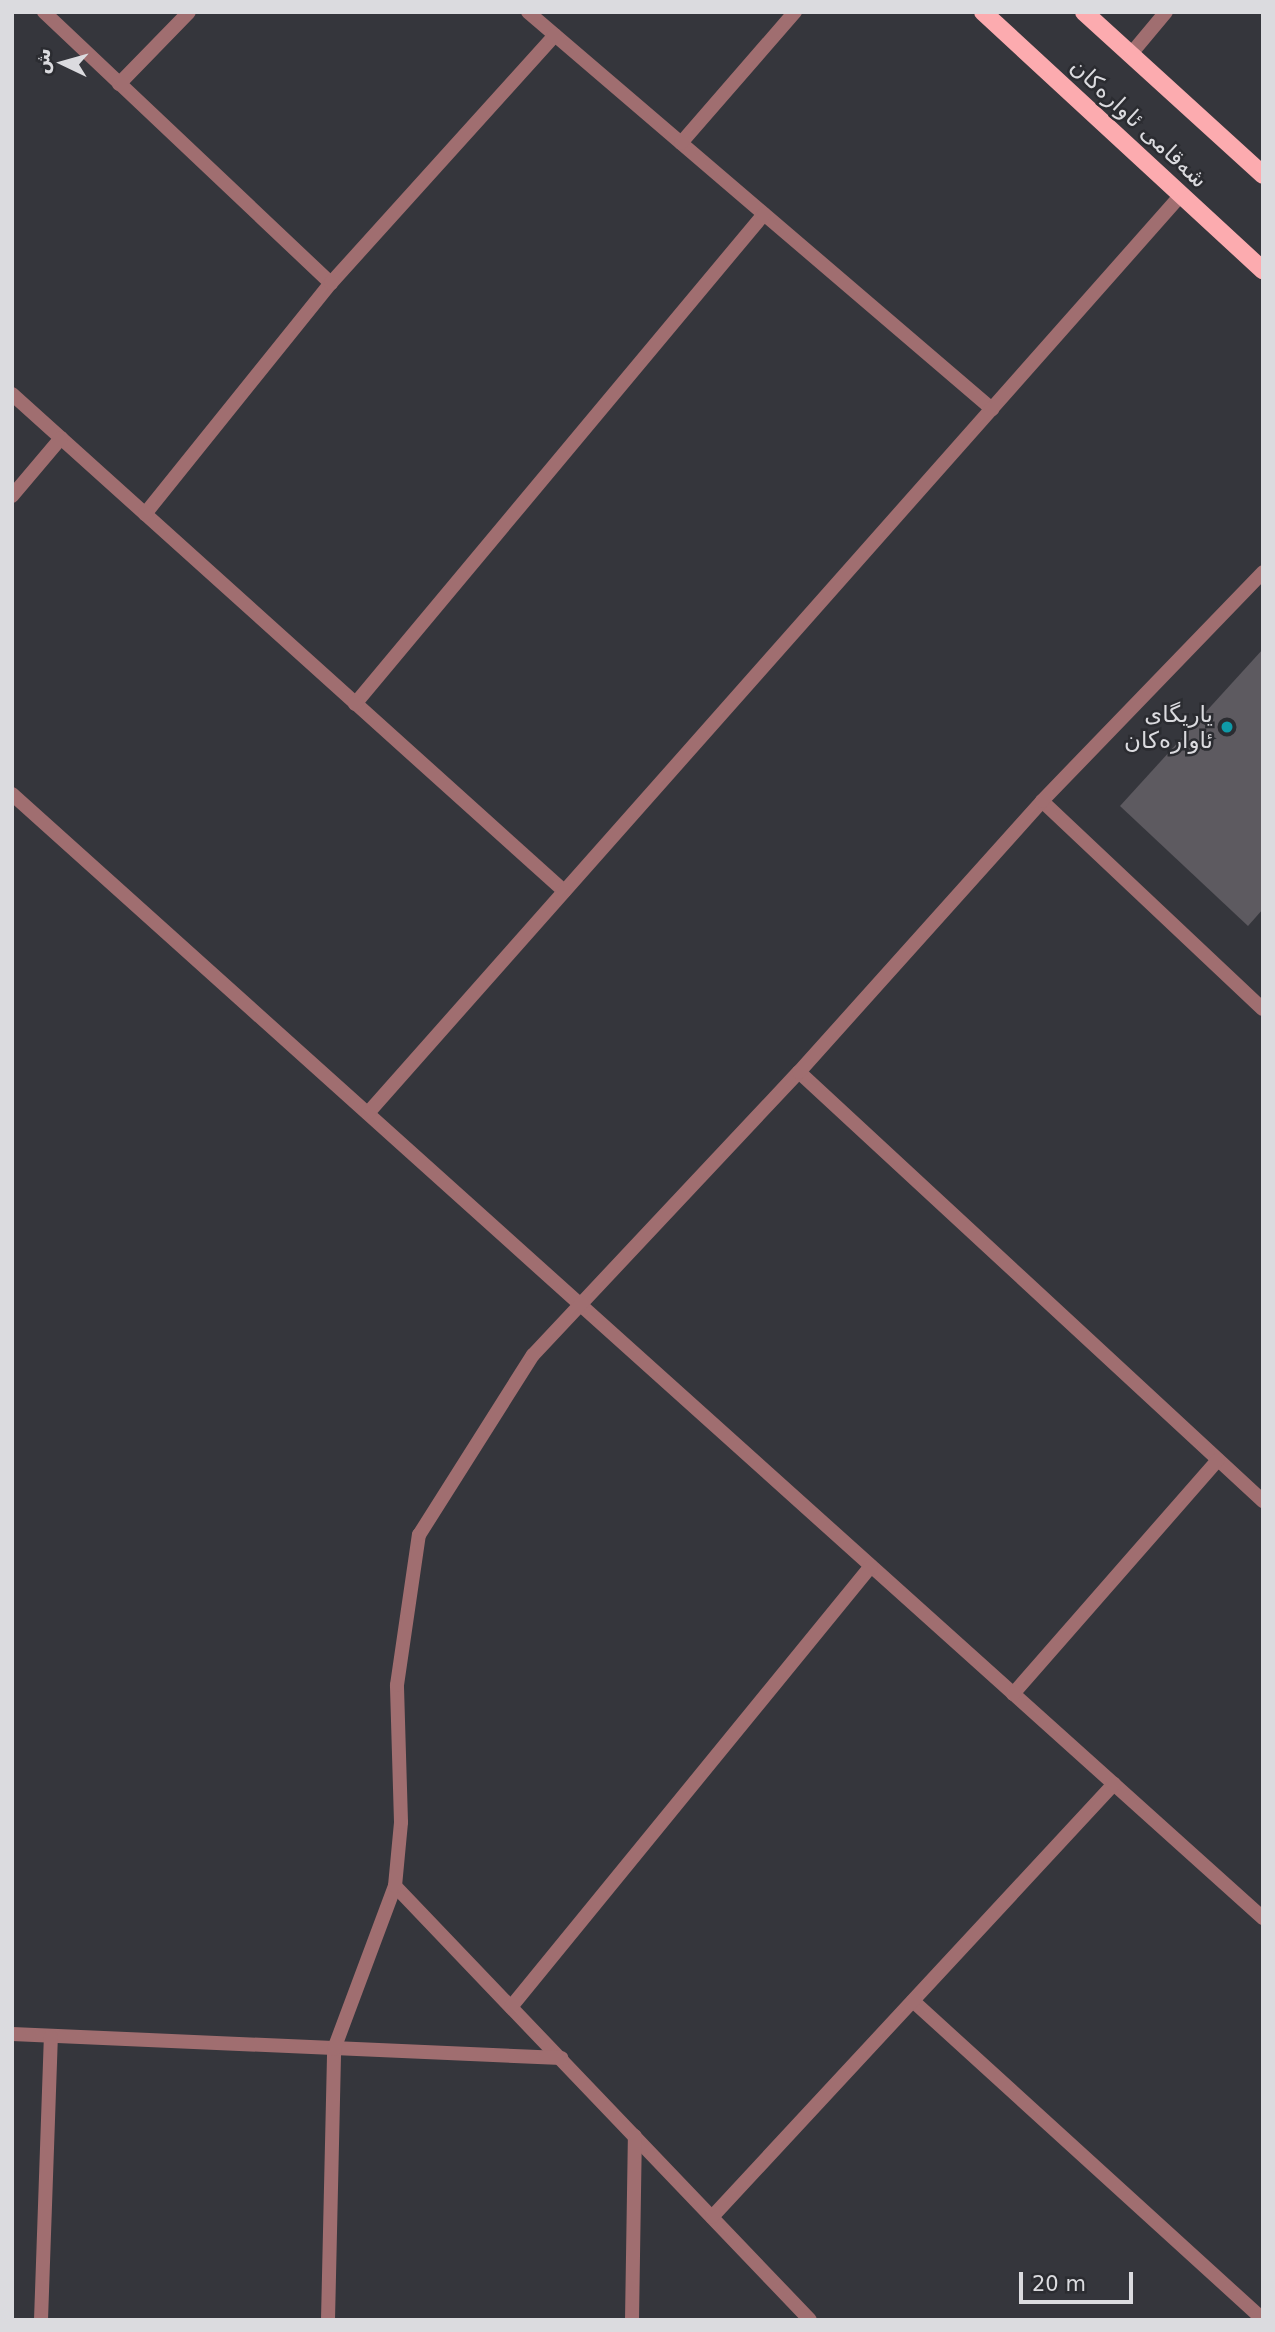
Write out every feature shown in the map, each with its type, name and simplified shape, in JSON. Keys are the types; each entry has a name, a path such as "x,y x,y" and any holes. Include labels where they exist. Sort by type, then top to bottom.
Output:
{"main road":[{"name":"شەقامی ئاوارەکان","path":"983,12 1263,270"},
{"name":"شەقامی ئاوارەکان","path":"1084,12 1263,174"}],"street":[{"path":"44,12 331,283"},
{"path":"120,84 189,12"},
{"path":"528,12 992,409"},
{"path":"681,143 795,12"},
{"path":"1130,55 1167,12"},
{"path":"145,514 331,283 555,35"},
{"path":"368,1113 1181,195"},
{"path":"355,704 764,214"},
{"path":"12,394 564,891"},
{"path":"12,496 61,438"},
{"path":"328,2320 334,2049 395,1886 401,1822 397,1685 419,1535 533,1355 799,1072 1042,801 1263,572"},
{"path":"12,794 1263,1918"},
{"path":"1042,801 1261,1003"},
{"path":"799,1072 1263,1501"},
{"path":"1013,1694 1217,1460"},
{"path":"511,2007 871,1566"},
{"path":"712,2217 1114,1784"},
{"path":"395,1886 810,2320"},
{"path":"913,2001 1263,2320"},
{"path":"12,2034 561,2058"},
{"path":"41,2320 51,2036"},
{"path":"632,2320 635,2136"}],"building":[{"name":"یاریگای ئاوارەکان","path":"1263,649 1263,909 1248,926 1120,806"}],"place":[{"name":"یاریگای ئاوارەکان","path":"1227,727"}]}
